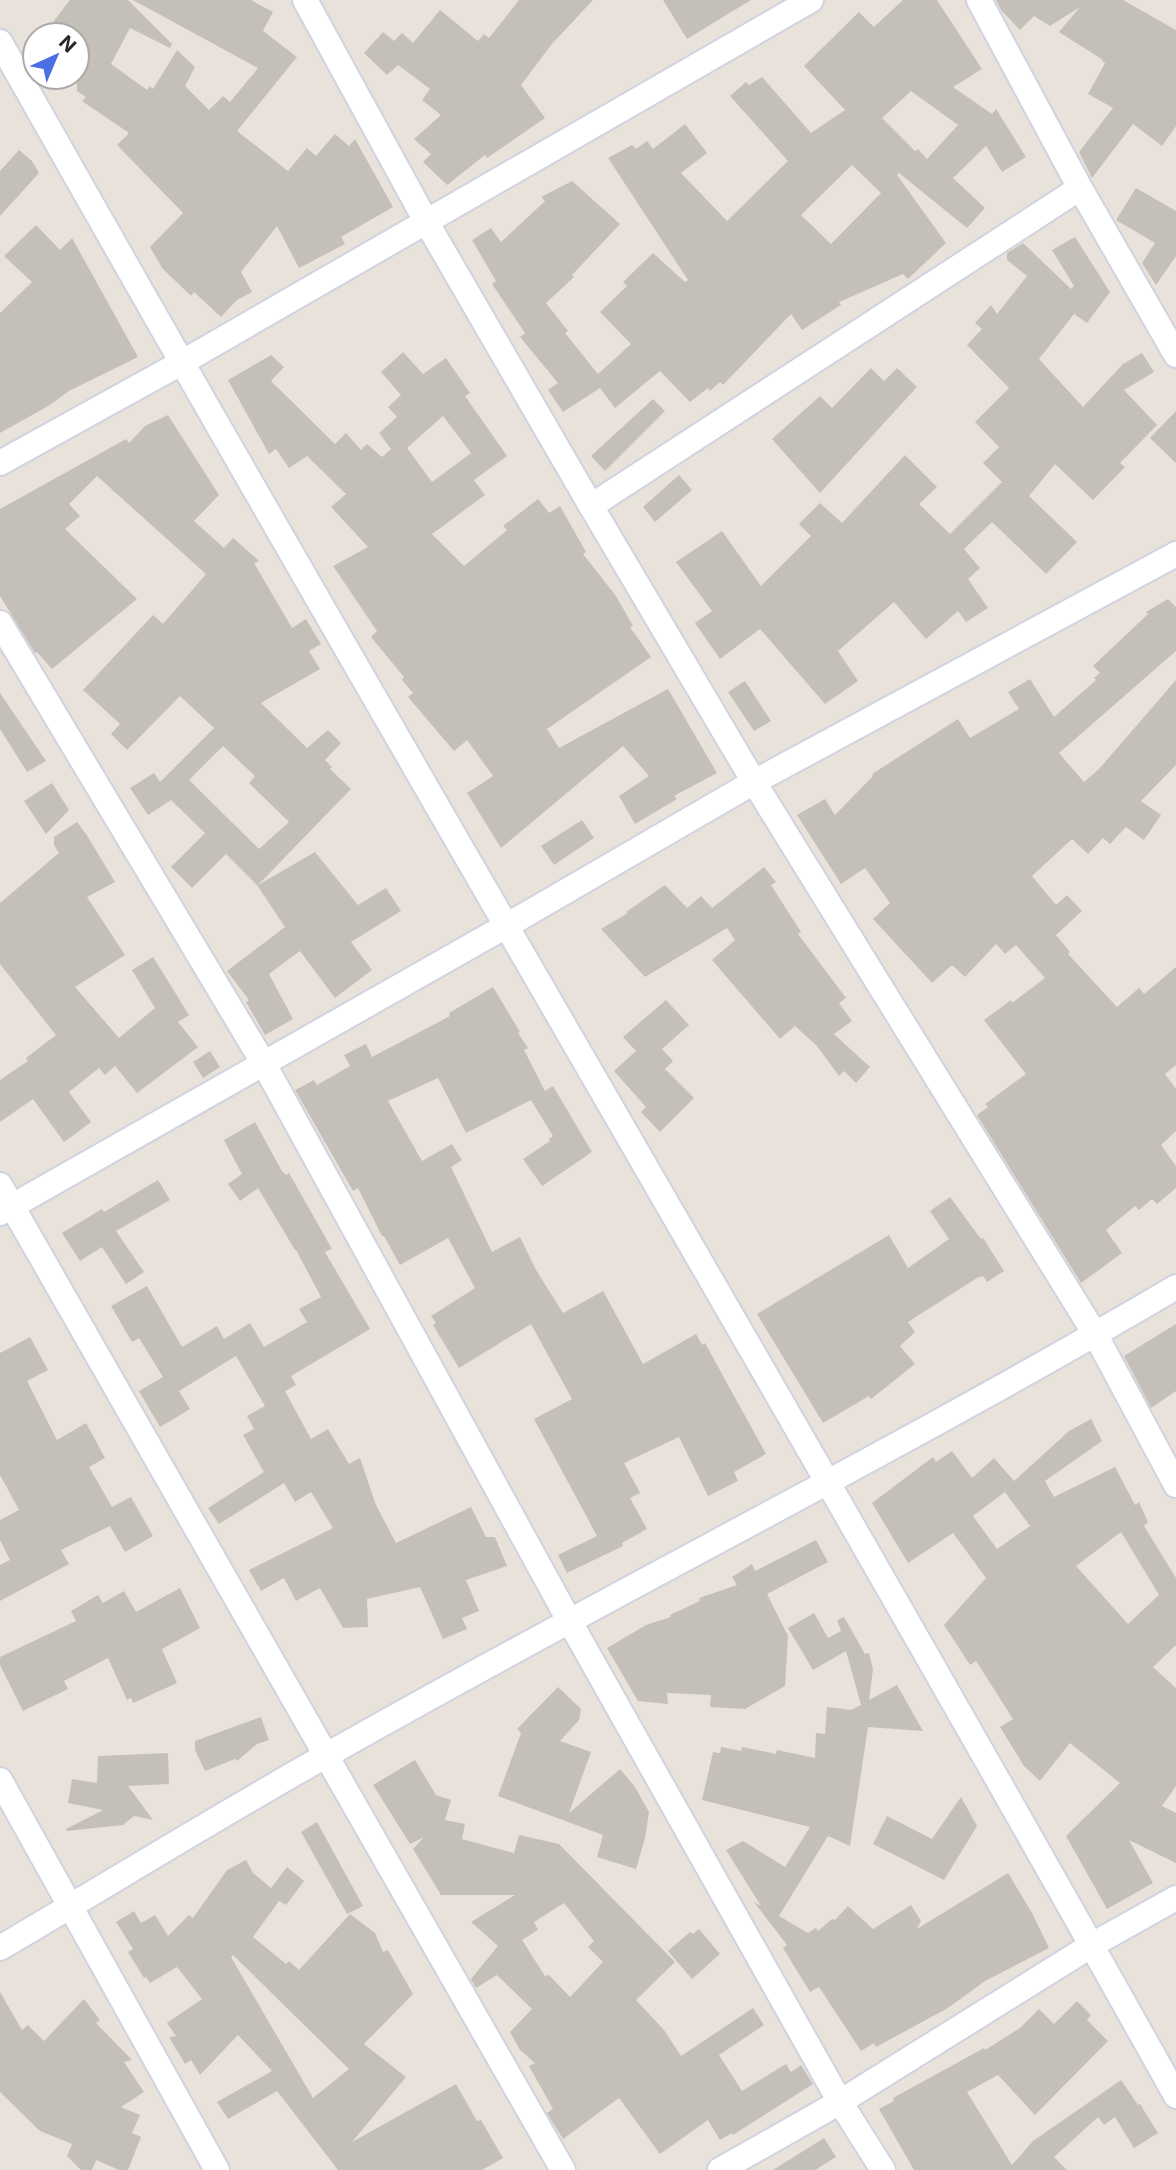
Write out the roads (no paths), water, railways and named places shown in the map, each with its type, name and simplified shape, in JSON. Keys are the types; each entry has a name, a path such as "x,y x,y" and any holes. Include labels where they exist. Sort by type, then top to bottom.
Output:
{"street":[{"path":"305,0 426,223 591,506 754,782 1095,1334 1176,1485"},
{"path":"0,463 181,363 811,0"},
{"path":"979,0 1080,188 1176,355"},
{"path":"0,42 181,363 827,1482 1176,2096"},
{"path":"591,506 1080,188"},
{"path":"564,2170 327,1755 4,1201 264,1064 754,782 1176,554"},
{"path":"0,623 264,1064 570,1622 840,2102 883,2170"},
{"path":"0,1948 327,1755 827,1482 1176,1287"},
{"path":"0,1780 217,2170"},
{"path":"720,2170 840,2102 1092,1945 1176,1898"}]}
